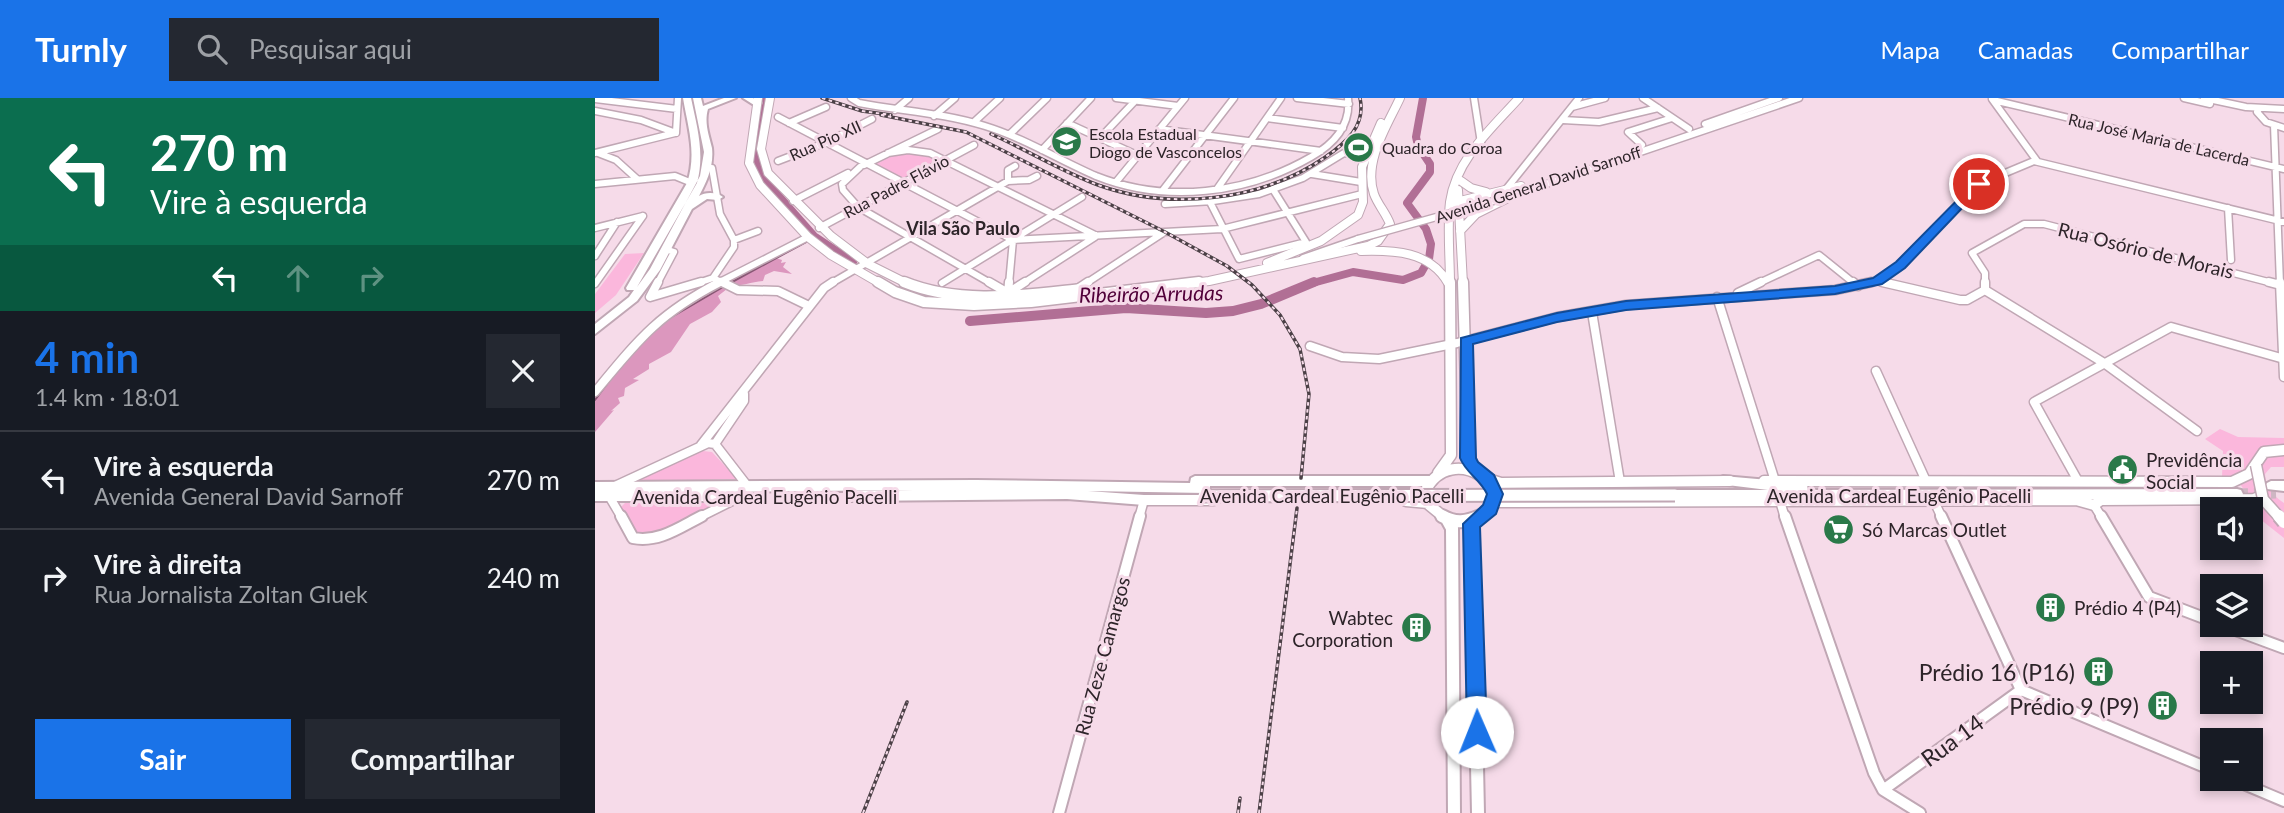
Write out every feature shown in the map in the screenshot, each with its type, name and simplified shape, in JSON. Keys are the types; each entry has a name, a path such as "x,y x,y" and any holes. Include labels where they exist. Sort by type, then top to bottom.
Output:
{"highway":[{"path":"595,323 627,295 692,183 699,165 699,150 687,98"},
{"path":"595,332 618,313 655,270 707,168 708,152 697,98"},
{"path":"701,120 704,108 732,98"},
{"path":"747,98 757,101"},
{"path":"687,210 705,197 719,197"},
{"path":"1067,489 1145,481 1435,477"},
{"path":"1723,481 1803,488"},
{"name":"Avenida Cardeal Eugênio Pacelli","path":"595,487 611,492"},
{"name":"Avenida Cardeal Eugênio Pacelli","path":"595,496 611,492 1067,489 1205,492 1674,492 1803,488 2236,491 1739,495 1674,492"},
{"path":"1067,489 1144,500"},
{"path":"1739,495 1780,501"}],"main road":[{"path":"756,160 770,98"},
{"path":"756,160 765,166 819,228 902,281 929,290 980,297 1076,289 1214,275 1296,254 1352,219 1363,207 1361,182 1394,98"},
{"path":"1435,477 1457,468 1478,472 1488,479 1495,494 1494,502 1490,509 1466,522 1439,515 1428,503 1426,495 1435,477 1451,455 1453,203 1459,171 1519,98"},
{"path":"1453,203 1471,164 1525,98"},
{"path":"757,101 756,160 760,185 808,237 853,269 895,292 924,302 983,305 1026,303 1209,281 1347,251 1378,241 1390,224 1372,187 1371,157"},
{"path":"1461,181 1494,196"},
{"path":"1453,203 1494,196 1513,188"},
{"path":"1460,231 1467,219 1513,188"},
{"name":"Avenida General David Sarnoff","path":"1453,203 1460,231 1466,341 1468,458 1478,472"},
{"path":"1347,251 1412,255 1441,270 1451,291"},
{"path":"983,305 1008,295 1026,303"},
{"name":"Avenida Cardeal Eugênio Pacelli","path":"1488,479 1501,482 2232,482 2249,475 2260,454 2281,446"},
{"path":"2256,466 2276,491 2270,509 2283,522"},
{"name":"Avenida Cardeal Eugênio Pacelli","path":"1494,502 2076,500 2094,505 2101,500 2255,499 2276,491"},
{"name":"Avenida Cardeal Eugênio Pacelli","path":"1144,500 1428,503"},
{"path":"1447,519 1452,528 1454,813"},
{"path":"1475,519 1472,524 1478,813"},
{"path":"1454,648 1475,646"},
{"path":"1454,664 1475,665"}],"street":[{"path":"676,133 678,98"},
{"path":"894,110 909,98"},
{"path":"934,116 955,98"},
{"path":"974,122 1000,98"},
{"path":"1010,135 1047,98"},
{"path":"1042,150 1091,98"},
{"path":"1116,98 1178,106"},
{"path":"1116,182 1185,98"},
{"path":"1163,190 1234,98"},
{"path":"1217,189 1281,98"},
{"path":"858,100 894,110 974,122 1116,182 1163,190 1217,189 1271,177 1305,162 1321,151 1343,128 1348,119 1349,101 1297,98"},
{"path":"1474,98 1481,143"},
{"path":"1513,188 1579,98"},
{"path":"1588,98 1602,99"},
{"path":"1643,98 1689,129"},
{"path":"1751,98 1763,102"},
{"name":"Avenida General David Sarnoff","path":"1296,254 1494,196 1779,98"},
{"name":"Avenida General David Sarnoff","path":"1513,188 1797,98"},
{"path":"2184,98 2258,112 2282,101"},
{"path":"2204,98 2258,112 2274,125 2284,128"},
{"path":"597,99 677,108"},
{"path":"1572,107 1602,99"},
{"path":"1992,99 2037,161 2281,221"},
{"name":"Rua José Maria de Lacerda","path":"1992,99 2280,168"},
{"path":"1100,138 1135,101"},
{"path":"789,123 826,107"},
{"path":"2269,107 2284,109"},
{"path":"1563,120 1580,124 1600,124 1658,108"},
{"path":"595,111 641,120 676,133"},
{"path":"778,117 1013,240 1222,229 1362,194"},
{"path":"1267,118 1343,128"},
{"path":"1642,145 1628,132 1672,118"},
{"name":"Rua Pio XII","path":"778,161 825,143 872,119"},
{"path":"1067,123 1137,155"},
{"path":"2274,125 2280,168 2284,377"},
{"path":"793,201 938,129"},
{"path":"1159,129 1321,151"},
{"path":"596,152 676,133"},
{"name":"Rua Padre Flávio","path":"819,228 974,145"},
{"path":"888,153 922,151 947,160 1097,236"},
{"path":"596,152 616,160 637,179"},
{"path":"1165,204 1211,204 1274,191 1312,174 1345,153 1371,157"},
{"path":"1310,346 1360,360 1405,355 1557,317 1626,305 1835,290 1858,286 1877,281 1900,265 1979,184 2037,161"},
{"path":"1008,181 1008,170 1014,166"},
{"path":"860,167 842,184 843,190 857,207 967,268 1008,295"},
{"path":"595,392 647,330 716,280 734,247 734,240 720,214 712,169 707,168"},
{"path":"1312,174 1361,182"},
{"path":"595,184 675,176 692,183"},
{"path":"715,444 746,492 658,538 633,538 611,492 701,444 733,401 744,394 824,288 1008,181 1029,180 1037,176"},
{"path":"1211,204 1239,259 1306,242 1274,191"},
{"path":"942,283 1082,197"},
{"path":"2228,208 2231,261"},
{"path":"595,228 643,215"},
{"path":"595,284 643,215"},
{"path":"595,256 617,222"},
{"name":"Rua Osório de Morais","path":"1985,290 1985,273 1972,253 2024,224 2065,227 2283,285"},
{"path":"734,240 758,231"},
{"path":"1076,289 1165,232"},
{"path":"1008,295 1097,236"},
{"path":"665,249 674,252 650,297 653,298 716,280 764,262 808,237"},
{"name":"Avenida General David Sarnoff","path":"1275,267 1357,237"},
{"path":"1008,295 1013,240"},
{"path":"1733,296 1819,256 1858,286"},
{"path":"716,280 738,290 778,291 809,306"},
{"path":"1877,281 1960,300 1967,300 1985,290 2104,363 2108,369 2197,430"},
{"path":"1717,297 1775,481"},
{"path":"1592,312 1620,482"},
{"path":"2078,481 2034,402 2171,327 2284,359"},
{"path":"1876,370 1926,481"},
{"path":"715,444 744,401 744,394"},
{"path":"701,444 715,444"},
{"name":"Rua Zeze Camargos","path":"1059,813 1144,500"},
{"path":"1780,501 1808,589 1874,773 1883,790 1920,813"},
{"path":"1934,501 2021,690 2200,765"},
{"path":"2094,505 2149,597 2200,616"},
{"path":"2254,637 2284,648"},
{"name":"Rua 14","path":"1883,790 2021,690"},
{"path":"2260,791 2284,801"}],"shaded area":[{"path":"908,151 944,160 905,180 870,163"},
{"path":"644,253 616,295 595,313 595,294 625,254"},
{"path":"776,258 782,260 781,263 786,262 783,267 792,274 774,271 765,275 763,281 730,286 730,280"},
{"path":"721,285 727,289 718,296 721,302 712,312 690,324 671,352 649,364 649,369 633,379 639,380 625,388 624,396 618,398 620,403 595,432 595,396 666,317"},
{"path":"2220,429 2238,437 2284,438 2284,467 2271,467 2265,474 2271,491 2284,503 2284,538 2263,521 2263,497 2250,497 2239,483 2222,477 2223,451 2205,439"},
{"path":"703,451 712,452 737,479 632,482"},
{"path":"626,502 720,504 660,535 637,534 621,507"}],"waterway":[{"name":"Ribeirão Arrudas","path":"764,98 755,147 761,176 814,236 853,262"},
{"name":"Ribeirão Arrudas","path":"1310,284 1353,272 1403,280 1421,273 1429,259 1431,244 1426,229 1407,203 1430,172 1430,164 1418,146 1416,137 1423,98"},
{"path":"732,282 806,242"},
{"name":"Ribeirão Arrudas","path":"1310,284 1314,282"},
{"name":"Ribeirão Arrudas","path":"970,321 1126,308 1206,313 1233,311 1261,304 1310,284"},
{"path":"670,318 723,287"},
{"path":"595,400 607,384"}],"tunnel":[{"path":"2237,494 2276,493"}],"railway":[{"path":"822,98 862,111 891,115"},
{"path":"991,134 1084,179 1126,193 1155,198 1214,197 1272,184 1299,173 1324,158 1353,133 1360,117 1360,98"},
{"path":"881,115 966,132 1165,232 1227,266 1252,285 1280,315 1300,349 1309,394 1301,478"},
{"path":"1259,813 1297,508"},
{"path":"863,813 907,702"},
{"path":"1238,813 1240,798"}],"place":[{"name":"Escola Estadual Diogo de Vasconcelos","path":"1066,142"},
{"name":"Quadra do Coroa","path":"1359,147"},
{"name":"Previdência Social","path":"2123,470"},
{"name":"Só Marcas Outlet","path":"1839,529"},
{"name":"Prédio 4 (P4)","path":"2051,607"},
{"name":"Wabtec Corporation","path":"1416,628"},
{"name":"Prédio 16 (P16)","path":"2098,672"},
{"name":"Prédio 9 (P9)","path":"2162,706"}],"district":[{"name":"Vila São Paulo","path":"963,228"}],"route":[{"path":"1477,732 1472,521 1490,509 1495,494 1488,479 1471,466 1468,458 1466,341 1557,317 1626,305 1835,290 1877,281 1900,265 1979,184"}]}
